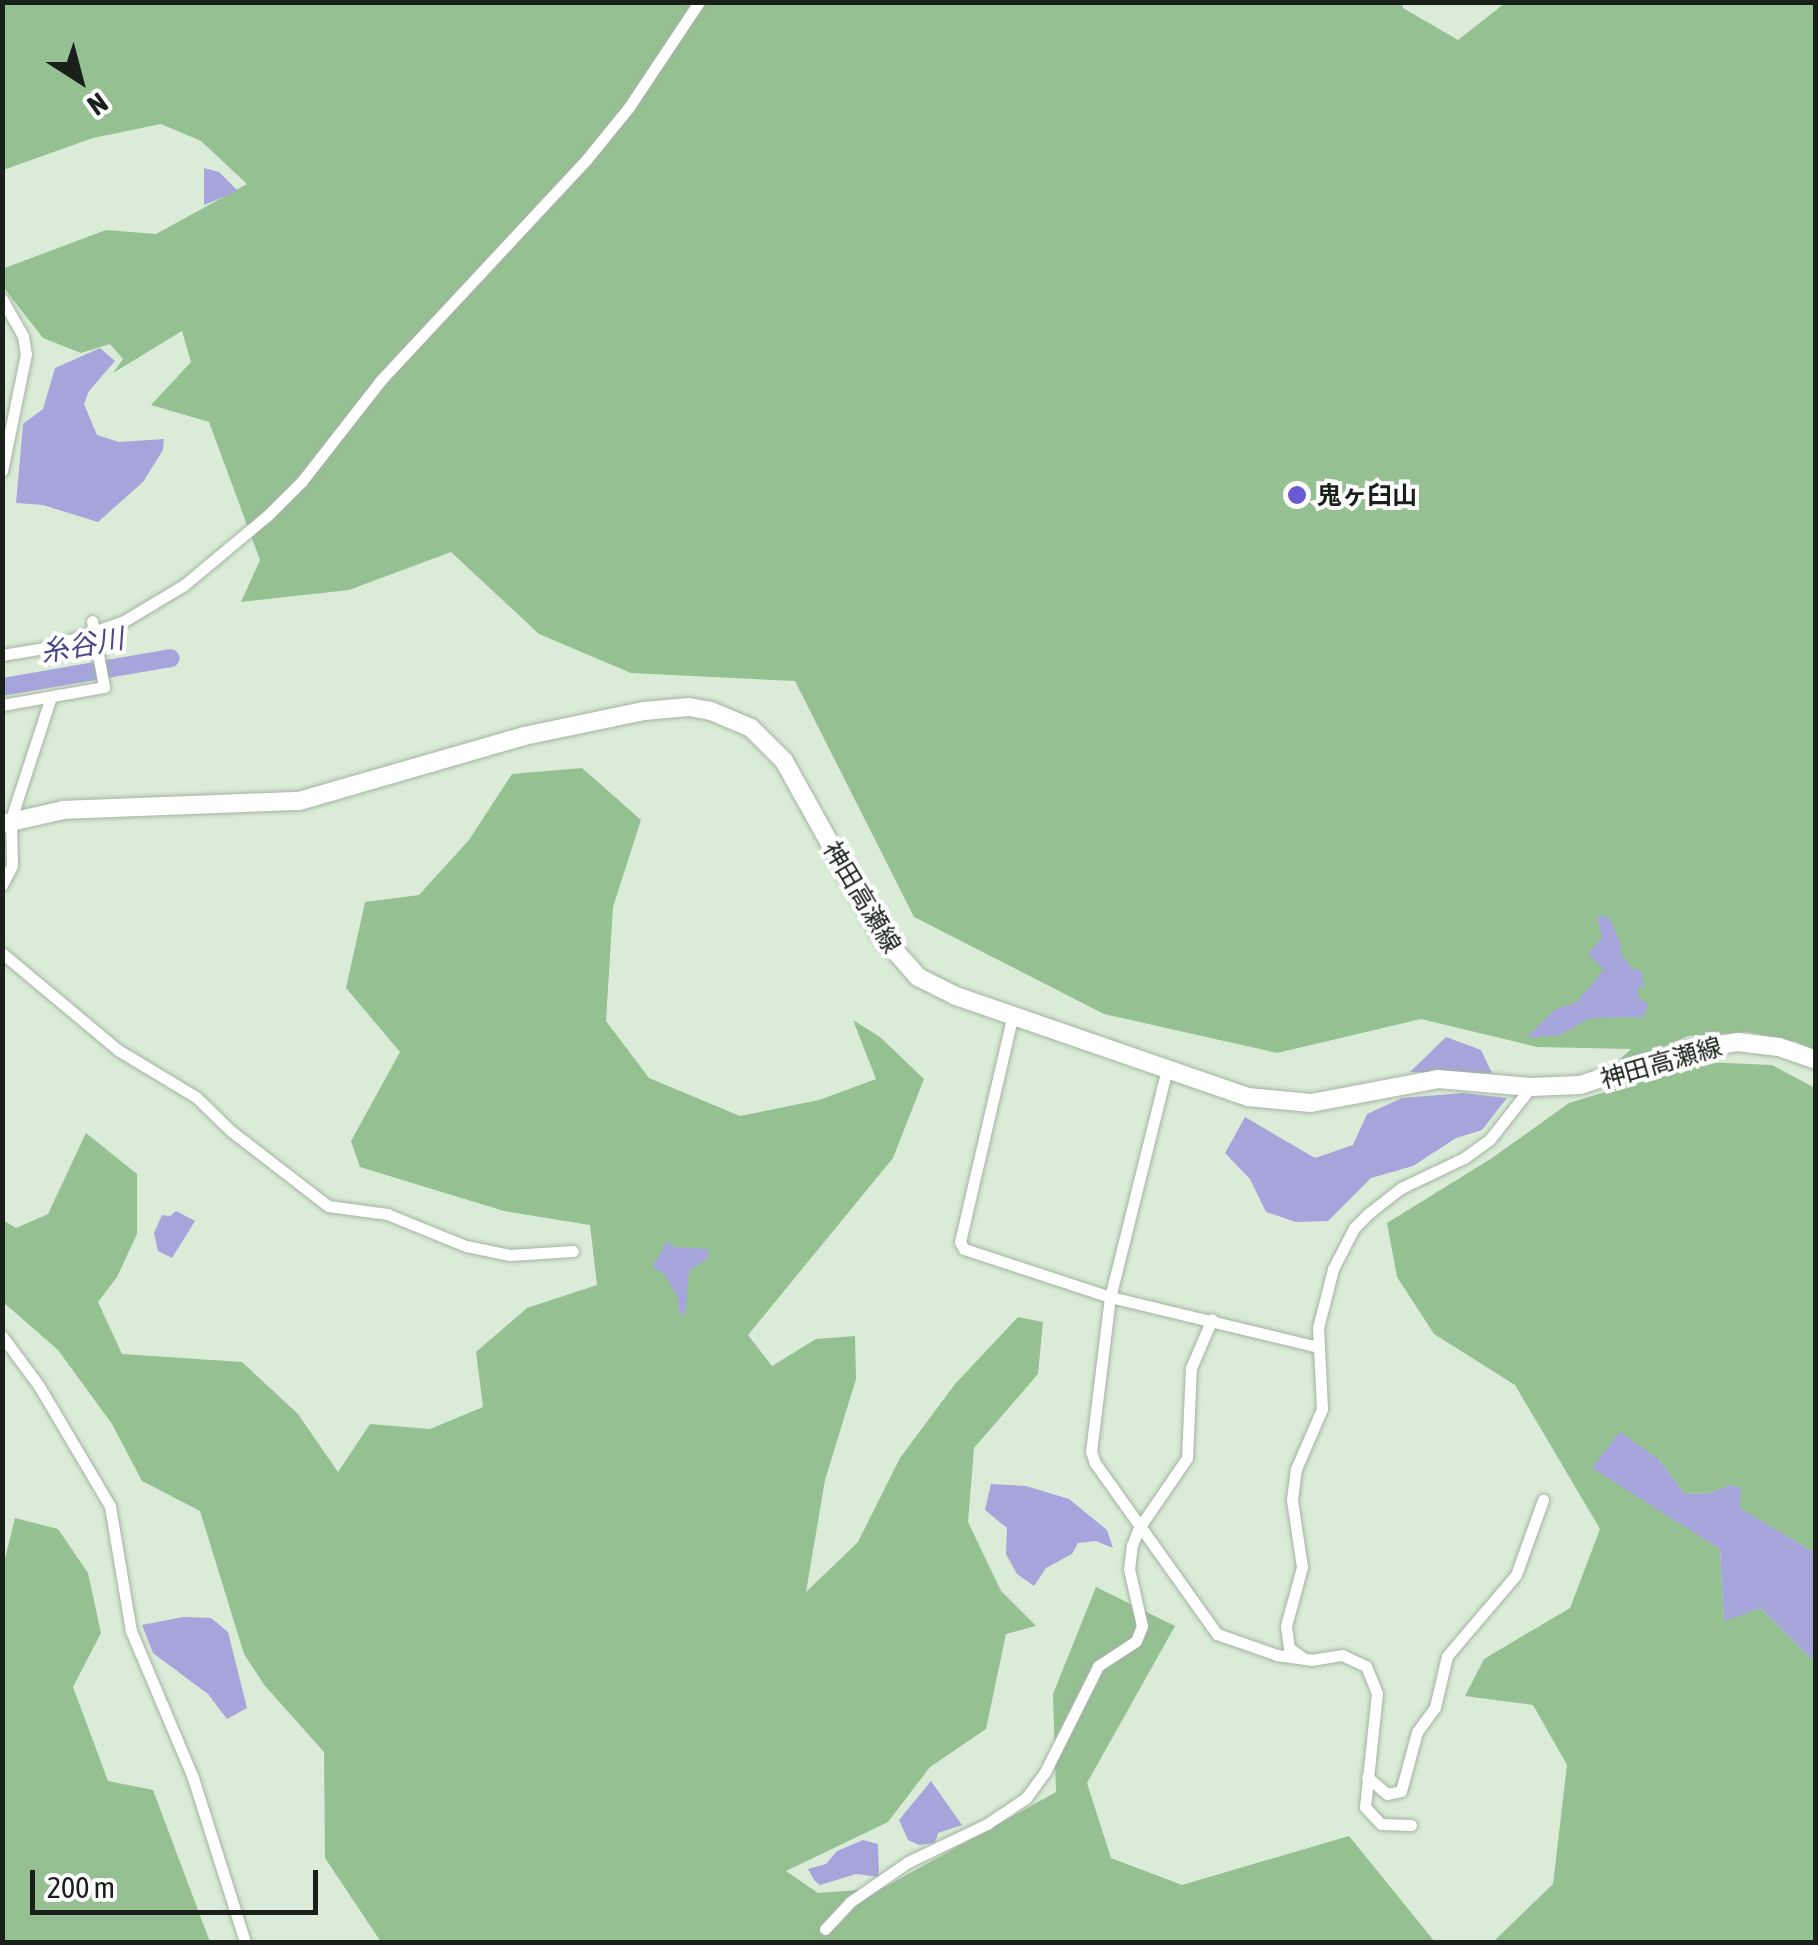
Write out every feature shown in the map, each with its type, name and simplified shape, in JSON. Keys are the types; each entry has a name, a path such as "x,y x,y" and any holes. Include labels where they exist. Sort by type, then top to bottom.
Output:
{"main road":[{"name":"神田高瀬線","path":"6,822 63,810 300,801 562,728 672,708 711,711 751,728 784,760 862,904 902,964 936,987 1248,1097 1290,1104 1416,1080 1580,1086 1716,1044 1760,1044 1816,1060"}],"street":[{"path":"2,656 23,654 93,627 124,621 184,585 302,481 380,381 608,134 698,2"},
{"path":"2,299 23,336 26,354 2,471"},
{"path":"2,706 104,687 93,627"},
{"path":"2,885 12,866 6,822 50,700"},
{"path":"2,953 118,1050 196,1097 231,1132 328,1206 387,1214 466,1246 510,1255 573,1251"},
{"path":"1013,1014 960,1242 964,1249 1110,1297 1318,1347"},
{"path":"1167,1069 1110,1297 1091,1450 1165,1567 1196,1599 1217,1634 1277,1655 1310,1660 1342,1654 1366,1666 1373,1677 1376,1720 1365,1808 1387,1826 1411,1825"},
{"path":"1310,1660 1289,1648 1286,1626 1301,1580 1292,1500 1296,1469 1322,1409 1324,1385 1318,1347 1324,1298 1354,1228 1401,1188 1464,1158 1490,1140 1531,1087"},
{"path":"825,1929 850,1902 908,1862 986,1824 1026,1798 1045,1772 1098,1666 1136,1641 1142,1626 1129,1569 1139,1528 1187,1458 1191,1368 1212,1319"},
{"path":"2,1336 39,1386 110,1506 131,1631 193,1778 245,1942"},
{"path":"1367,1778 1387,1794 1401,1790 1416,1732 1435,1707 1447,1656 1516,1575 1543,1500"}],"green space":[{"path":"1402,2 1403,8 1458,40 1505,3 1815,3 1815,1053 1798,1042 1747,1032 1688,1036 1607,1071 1631,1049 1537,1047 1421,1019 1277,1053 1104,1014 914,917 795,681 631,673 539,634 451,552 349,590 241,602 260,560 209,422 151,405 191,362 182,331 113,373 123,359 110,344 81,353 43,338 3,287 2,269 106,230 156,234 247,184 201,141 161,124 93,138 3,170 3,3"},
{"path":"582,768 641,820 613,907 606,1021 649,1078 740,1116 819,1100 876,1079 853,1020 880,1037 924,1079 893,1158 748,1335 772,1366 816,1339 855,1336 856,1379 825,1480 806,1592 858,1542 900,1458 955,1384 1018,1317 1043,1322 1038,1374 974,1448 968,1522 1001,1591 1036,1626 1006,1634 986,1729 930,1767 888,1822 786,1871 818,1893 883,1888 1056,1792 1053,1694 1096,1587 1175,1626 1087,1783 1111,1858 1182,1885 1349,1836 1435,1942 381,1942 325,1858 324,1752 265,1686 244,1654 200,1511 142,1481 112,1424 58,1350 3,1302 3,1220 16,1228 48,1214 86,1133 137,1174 137,1234 117,1277 98,1302 122,1354 242,1362 298,1414 338,1472 370,1424 430,1429 483,1407 476,1352 527,1308 597,1285 590,1225 504,1211 360,1167 351,1141 400,1052 346,988 365,902 419,895 469,840 512,774"},
{"path":"1704,1062 1772,1065 1815,1088 1815,1553 1739,1508 1731,1485 1709,1493 1685,1494 1658,1459 1593,1467 1720,1549 1724,1620 1761,1608 1815,1662 1815,1942 1493,1942 1553,1884 1567,1765 1533,1705 1465,1696 1484,1659 1570,1608 1600,1529 1515,1385 1434,1334 1397,1277 1387,1223 1492,1158 1569,1103"},
{"path":"15,1518 58,1529 88,1573 101,1633 73,1687 108,1781 153,1790 210,1942 3,1942 2,1571"}],"water":[{"path":"204,168 219,172 238,191 204,205"},
{"path":"100,348 115,361 89,391 84,404 97,435 119,442 164,439 163,450 143,482 98,522 43,505 16,503 23,424 43,409 55,368"},
{"path":"1597,916 1609,917 1621,944 1620,953 1633,969 1641,970 1644,986 1638,988 1638,997 1649,1005 1642,1017 1589,1018 1561,1035 1526,1038 1556,1009 1577,1002 1604,970 1588,954 1602,938"},
{"path":"1446,1037 1481,1050 1492,1073 1410,1072"},
{"path":"1463,1093 1507,1098 1482,1130 1456,1138 1413,1166 1371,1178 1328,1221 1296,1222 1266,1212 1250,1179 1225,1153 1245,1117 1315,1158 1353,1145 1367,1114 1402,1098"},
{"path":"176,1211 195,1221 172,1258 158,1251 154,1233 162,1215 170,1216"},
{"path":"668,1240 673,1247 709,1249 707,1259 689,1271 685,1315 679,1312 678,1298 664,1273 652,1268"},
{"path":"1620,1432 1658,1459 1685,1494 1709,1493 1731,1485 1741,1488 1740,1508 1815,1553 1815,1662 1761,1608 1724,1621 1720,1549 1592,1468"},
{"path":"991,1484 1026,1486 1069,1499 1107,1530 1113,1548 1096,1541 1078,1543 1072,1554 1046,1568 1034,1586 1017,1574 1006,1554 1007,1528 985,1510"},
{"path":"183,1617 211,1618 228,1632 247,1708 227,1719 208,1694 153,1653 142,1625"},
{"path":"931,1781 962,1825 938,1833 935,1843 919,1845 908,1840 899,1820"},
{"path":"863,1840 878,1844 879,1877 856,1874 820,1885 814,1880 808,1869 826,1864 837,1851"}],"waterway":[{"name":"糸谷川","path":"2,687 171,658"}],"place":[{"name":"鬼ヶ臼山","path":"1297,495"}]}
